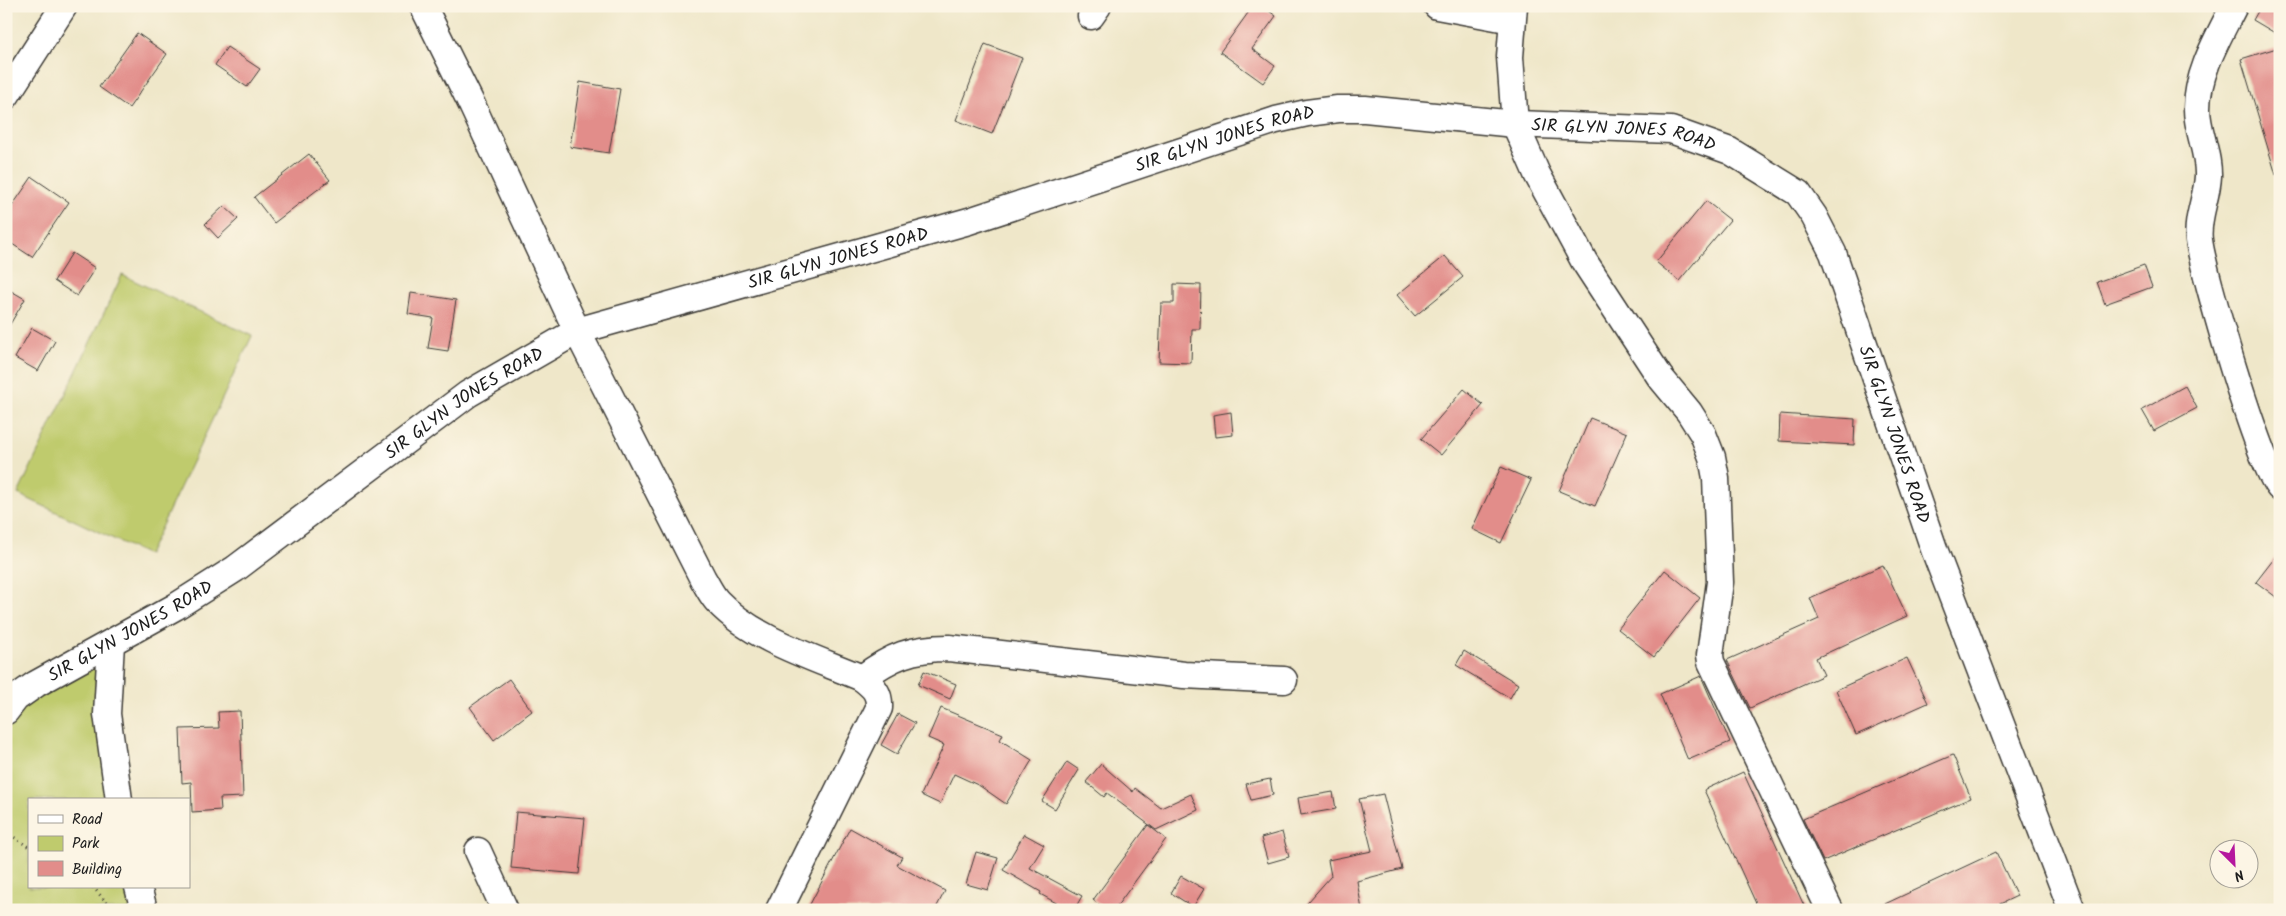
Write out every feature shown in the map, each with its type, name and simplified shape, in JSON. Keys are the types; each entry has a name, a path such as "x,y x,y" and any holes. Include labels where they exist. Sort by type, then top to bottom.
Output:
{"street":[{"path":"6,96 64,6"},
{"path":"423,6 472,105 577,331 716,600 733,616 756,632 862,678 875,689 880,698 879,708 779,910"},
{"path":"1437,6 1513,13 1511,65 1515,124 1537,174 1584,261 1660,377 1689,412 1706,441 1716,478 1720,582 1711,647 1711,662 1830,910"},
{"path":"2234,6 2208,59 2197,110 2207,152 2208,177 2199,237 2230,358 2267,470 2280,488"},
{"name":"SIR GLYN JONES ROAD","path":"6,711 16,698 36,684 175,608 235,569 468,394 577,331 970,221 1276,120 1307,113 1338,109 1365,109 1515,124 1671,130 1730,151 1798,193 1814,216 1833,253 1934,549 2072,910"},
{"path":"111,643 107,714 119,798"},
{"path":"862,678 885,661 909,651 927,648 949,648 1174,674 1284,680"},
{"path":"478,851 505,910"},
{"path":"138,888 144,910"}],"path":[{"path":"6,832 28,845"},
{"path":"94,888 113,910"}],"green space":[{"path":"122,275 252,336 148,555 18,494"},
{"path":"119,643 111,722 124,798 28,798 28,888 139,888 145,910 6,910 6,720 10,714"}],"building":[{"path":"1253,6 1262,6 1276,16 1252,49 1275,66 1263,83 1220,52"},
{"path":"2261,6 2280,6 2280,36 2253,20"},
{"path":"137,33 167,54 129,108 99,87"},
{"path":"985,44 1022,58 992,134 956,120"},
{"path":"227,47 260,69 247,87 215,65"},
{"path":"2280,47 2280,174 2276,175 2241,59"},
{"path":"580,82 620,89 609,153 570,147"},
{"path":"309,154 330,180 274,223 254,197"},
{"path":"32,177 69,202 32,257 6,240 6,215"},
{"path":"1706,201 1730,220 1679,281 1656,262"},
{"path":"224,206 238,219 218,238 205,224"},
{"path":"72,253 95,268 77,296 54,281"},
{"path":"1445,256 1463,277 1415,316 1397,295"},
{"path":"2144,265 2152,287 2105,304 2097,282"},
{"path":"1174,284 1201,285 1200,329 1192,329 1191,363 1159,362 1161,303 1174,303"},
{"path":"6,288 25,299 6,331"},
{"path":"411,293 456,300 448,351 428,348 433,318 408,314"},
{"path":"32,328 55,341 38,371 15,358"},
{"path":"2185,386 2197,408 2154,431 2142,410"},
{"path":"1464,389 1483,405 1441,455 1421,439"},
{"path":"1231,412 1233,435 1215,437 1213,415"},
{"path":"1780,414 1855,419 1854,445 1779,441"},
{"path":"1590,418 1627,433 1595,506 1559,491"},
{"path":"1501,467 1531,480 1501,543 1472,529"},
{"path":"2280,551 2280,600 2256,582"},
{"path":"1883,565 1907,616 1816,658 1824,675 1750,708 1727,660 1819,619 1810,598"},
{"path":"1665,570 1700,598 1654,657 1618,629"},
{"path":"1464,651 1518,684 1510,698 1456,665"},
{"path":"1907,658 1928,703 1856,735 1836,690"},
{"path":"924,671 956,684 950,699 918,685"},
{"path":"1701,676 1730,742 1688,760 1660,694"},
{"path":"509,679 532,711 494,740 470,707"},
{"path":"941,708 1003,734 1000,740 1032,760 1006,804 980,786 954,774 940,804 921,795 944,745 928,738"},
{"path":"240,711 243,797 220,798 221,810 192,812 191,782 182,783 180,729 219,728 218,712"},
{"path":"898,714 915,723 897,754 881,745"},
{"path":"1953,755 1971,798 1823,861 1803,819"},
{"path":"1067,762 1079,770 1055,809 1042,801"},
{"path":"1101,764 1133,792 1135,788 1161,808 1191,794 1198,810 1156,830 1107,793 1104,797 1086,782"},
{"path":"1743,772 1806,910 1759,910 1704,790"},
{"path":"1270,779 1273,795 1251,800 1246,784"},
{"path":"1333,792 1336,809 1301,815 1298,798"},
{"path":"1383,794 1402,869 1357,881 1362,910 1301,910 1331,876 1328,860 1372,851 1359,799"},
{"path":"516,812 585,818 579,874 511,868"},
{"path":"1148,825 1166,839 1114,910 1106,910 1093,900"},
{"path":"850,828 902,857 897,865 945,891 935,910 807,910"},
{"path":"1282,832 1289,857 1268,863 1261,838"},
{"path":"1024,834 1044,845 1030,868 1082,896 1074,910 1069,910 1040,894 1041,892 1003,870"},
{"path":"976,852 998,858 988,890 966,884"},
{"path":"1996,852 2017,896 1987,910 1872,910"},
{"path":"1181,876 1204,889 1193,907 1171,893"}]}
